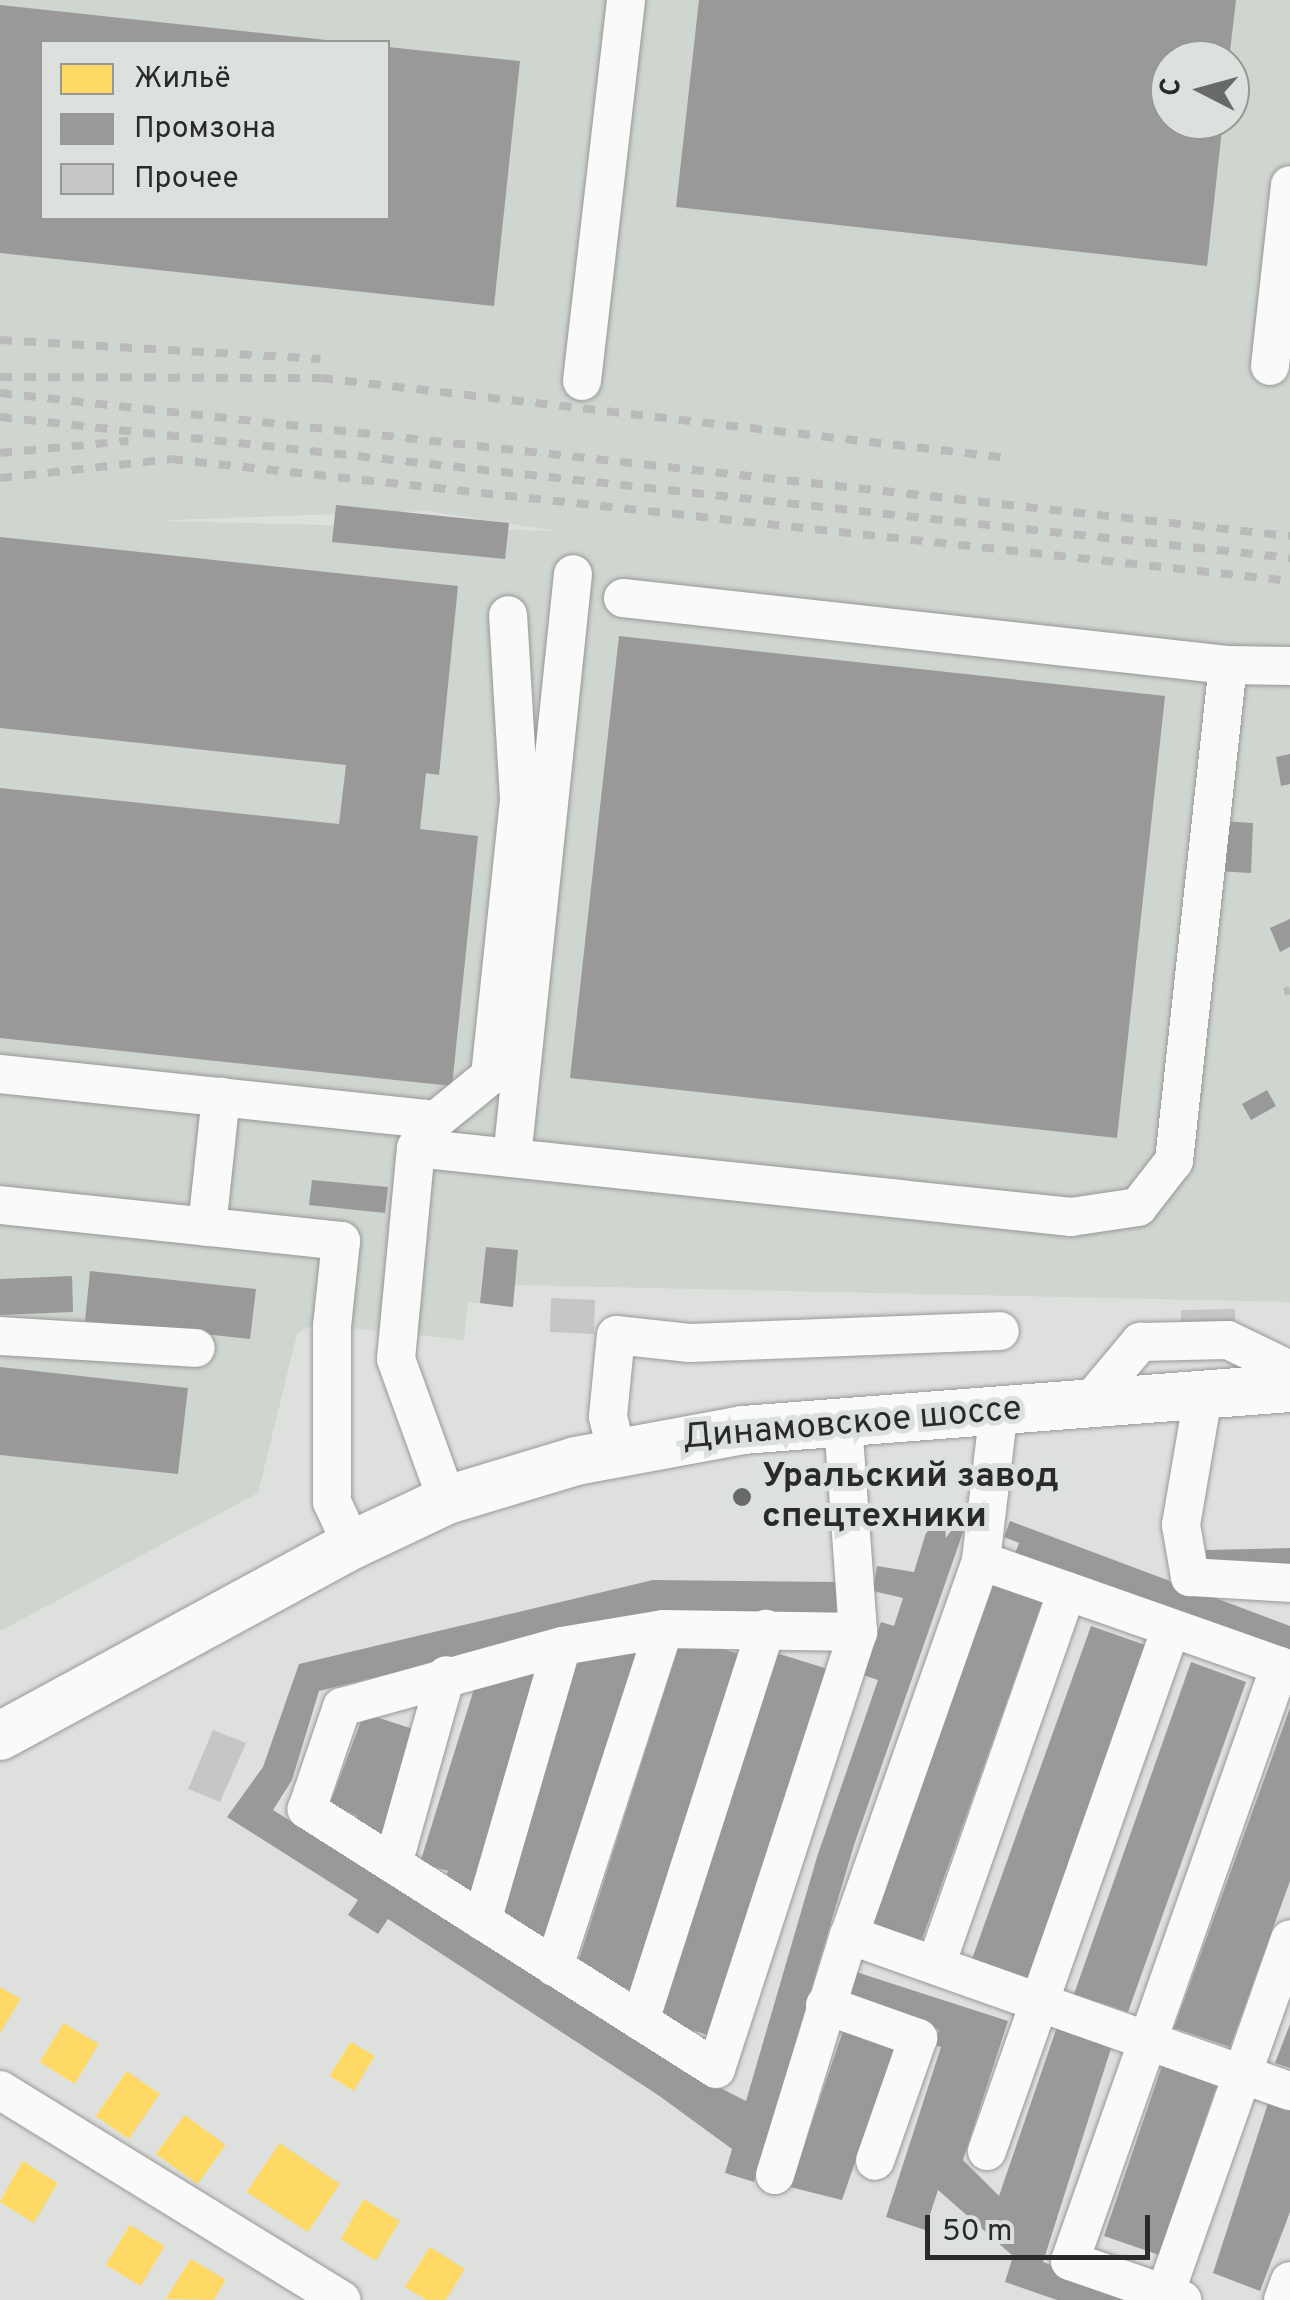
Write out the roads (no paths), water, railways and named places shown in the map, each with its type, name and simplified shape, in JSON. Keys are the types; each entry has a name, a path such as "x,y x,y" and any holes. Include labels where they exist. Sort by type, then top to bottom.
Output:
{"main road":[{"name":"Динамовское шоссе","path":"0,1736 352,1545 448,1500 617,1453 692,1437 843,1422 1290,1388"}],"street":[{"path":"582,381 626,0"},
{"path":"1270,366 1290,185"},
{"path":"512,1158 574,574"},
{"path":"623,598 1228,664 1290,666"},
{"path":"0,1074 436,1120 490,1076 519,800 508,616"},
{"path":"448,1500 396,1359 416,1148 1072,1216 1138,1207 1174,1161 1228,664"},
{"path":"207,1226 220,1098"},
{"path":"0,1205 341,1241 332,1326 332,1502 352,1545"},
{"path":"617,1453 608,1416 616,1335 690,1343 1000,1331"},
{"path":"0,1336 196,1348"},
{"path":"1089,1403 1140,1342 1228,1340 1290,1370"},
{"path":"1202,1396 1181,1525 1190,1577 1290,1583"},
{"path":"776,2175 825,2005 982,1560 999,1409"},
{"path":"843,1422 858,1632 716,2069 307,1809 342,1707 446,1675 562,1646 664,1629 858,1632"},
{"path":"982,1560 1285,1668 1070,2261 1173,2297 1242,2074 1290,1938"},
{"path":"936,1966 1067,1592"},
{"path":"987,2151 1171,1628"},
{"path":"554,1966 664,1629"},
{"path":"640,2021 766,1630"},
{"path":"482,1922 562,1646"},
{"path":"392,1864 446,1675"},
{"path":"850,1935 1290,2091"},
{"path":"825,2005 918,2038 874,2161"},
{"path":"0,2090 342,2300"},
{"path":"1284,2300 1290,2281"}],"railway":[{"path":"0,340 320,359"},
{"path":"0,377 321,378 1008,458"},
{"path":"0,393 1290,536"},
{"path":"0,417 1290,558"},
{"path":"0,453 128,441"},
{"path":"0,478 171,459 1290,581"},
{"path":"1284,992 1290,990"}],"place":[{"name":"Уральский завод спецтехники","path":"742,1497"}]}
